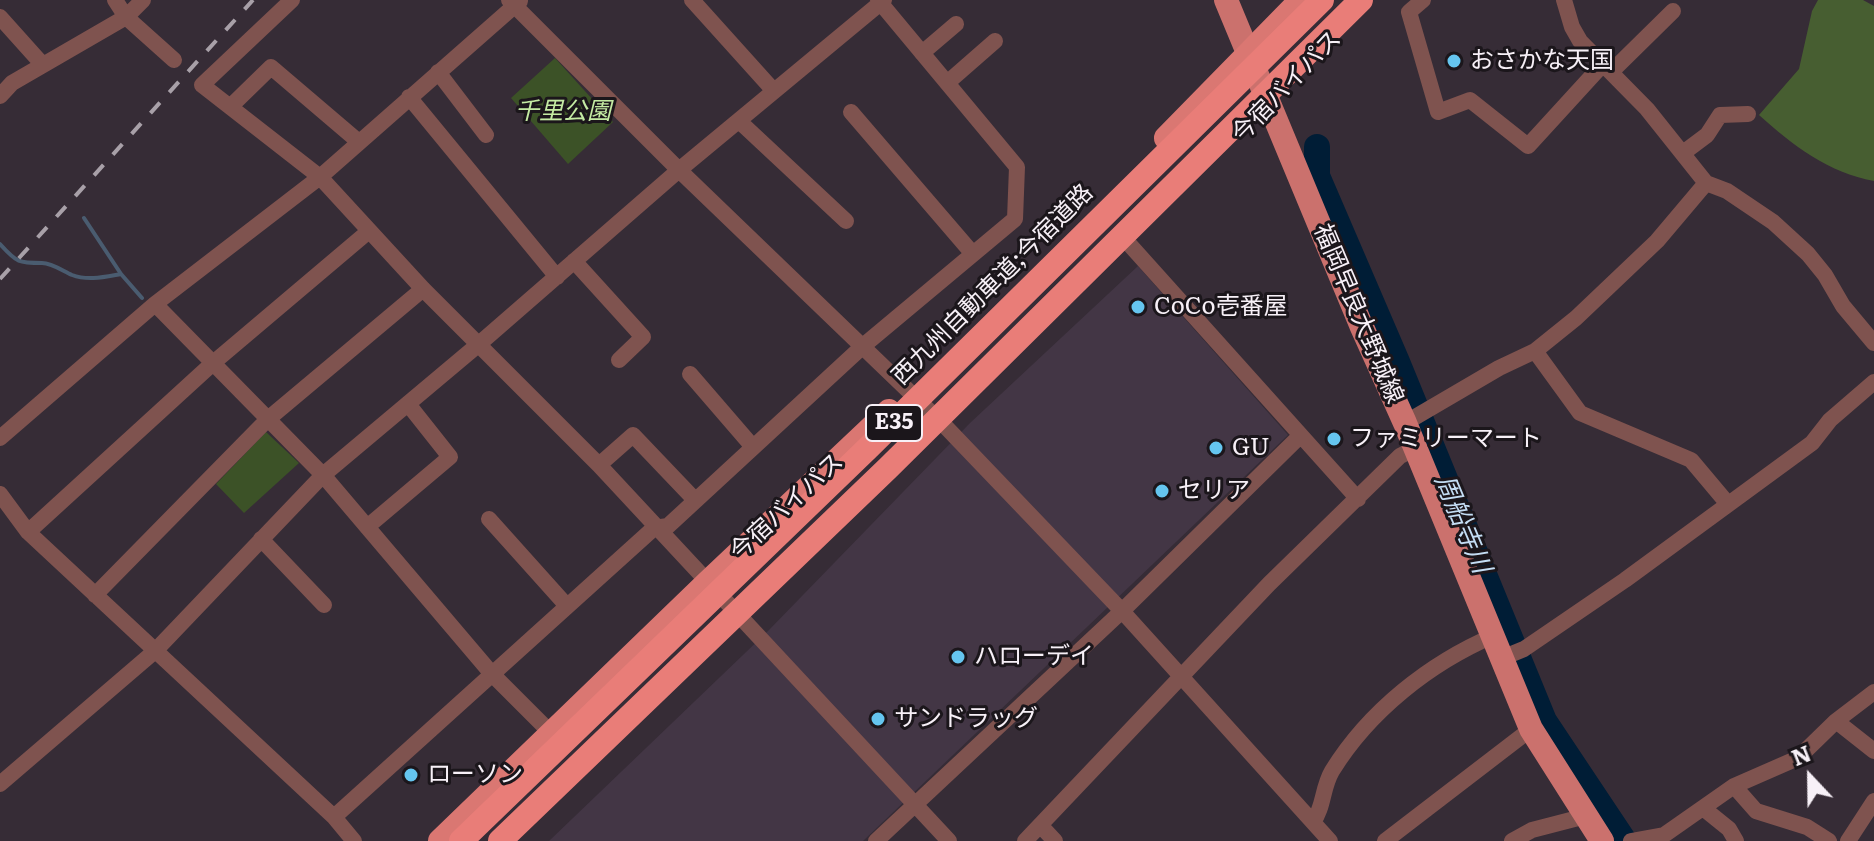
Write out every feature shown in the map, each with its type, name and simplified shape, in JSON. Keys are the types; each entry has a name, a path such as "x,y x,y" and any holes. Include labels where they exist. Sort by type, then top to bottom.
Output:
{"highway":[{"name":"今宿バイパス","path":"440,841 910,391 1301,0"},
{"name":"西九州自動車道;今宿道路","path":"461,841 868,448 1322,0"},
{"name":"E35","path":"500,841 888,468 1361,0"},
{"name":"今宿バイパス","path":"514,841 1130,245 1271,106 1370,0"}],"main road":[{"name":"福岡早良大野城線","path":"1226,0 1361,325 1415,417 1416,448 1507,648 1531,729 1602,841"}],"street":[{"path":"115,0 126,17 174,60"},
{"path":"0,96 12,83 126,17 143,0"},
{"path":"292,0 202,85 320,177 423,289 599,465 654,528 949,841"},
{"path":"692,0 774,91"},
{"path":"1423,0 1409,12 1438,112 1470,100 1528,146 1607,68 1673,11"},
{"path":"1564,0 1580,41 1647,109 1706,183 1727,191 1773,222 1808,254 1843,306 1874,343"},
{"path":"0,784 155,651 323,475 881,1 1017,167 1015,219 863,346 668,526 654,528 334,817"},
{"path":"0,438 155,304 320,177 515,2 679,170 944,425 1122,611 1330,841"},
{"path":"0,17 43,65"},
{"path":"922,53 956,24"},
{"path":"947,83 995,41"},
{"path":"230,107 271,67 359,142"},
{"path":"438,72 486,135"},
{"path":"409,97 557,277"},
{"path":"851,112 973,254"},
{"path":"1683,153 1707,135 1720,115 1748,114"},
{"path":"739,121 846,221"},
{"path":"1415,417 1499,368 1535,351 1576,318 1657,241 1706,183"},
{"path":"28,532 213,363 369,231"},
{"path":"1130,245 1358,499"},
{"path":"574,261 643,337 619,360"},
{"path":"95,595 268,419 423,289"},
{"path":"155,304 323,475 492,674 551,733 595,760"},
{"path":"1535,351 1580,413 1691,460 1728,504"},
{"path":"690,374 753,447"},
{"path":"1313,822 1321,811 1325,785 1332,771 1399,694 1452,656 1507,648 1625,580 1812,443 1830,420 1874,382"},
{"path":"367,527 450,457 408,404"},
{"path":"599,465 633,435 695,500"},
{"path":"876,841 1122,611 1300,436"},
{"path":"1025,841 1269,584 1400,456 1416,448"},
{"path":"0,494 28,532 334,817 354,841"},
{"path":"489,519 567,606"},
{"path":"261,539 324,605"},
{"path":"1631,841 1664,835 1734,786 1798,758 1836,721 1874,692"},
{"path":"1836,721 1874,751"},
{"path":"1385,841 1531,729"},
{"path":"1734,786 1756,811 1807,827 1829,841"},
{"path":"1848,841 1874,801"},
{"path":"1703,808 1729,829 1736,841"},
{"path":"1512,841 1532,830 1586,816"},
{"path":"1040,825 1055,841"}],"shaded area":[{"path":"1138,266 1288,435 863,841 549,841 768,631 970,423"}],"green space":[{"path":"1818,0 1863,0 1874,6 1874,181 1827,165 1759,115 1799,69 1812,11"},
{"name":"千里公園","path":"555,58 613,122 568,164 511,98"},
{"path":"266,432 299,463 244,513 216,484"}],"waterway":[{"name":"周船寺川","path":"1317,147 1317,176 1544,721 1624,841"},
{"path":"84,218 121,274"},
{"path":"0,244 19,261 50,264 78,277 121,274 142,298"}],"railway":[{"path":"0,279 253,0"}],"place":[{"name":"おさかな天国","path":"1454,61"},
{"name":"CoCo壱番屋","path":"1138,307"},
{"name":"ファミリーマート","path":"1334,439"},
{"name":"GU","path":"1216,448"},
{"name":"セリア","path":"1162,491"},
{"name":"ハローデイ","path":"958,657"},
{"name":"サンドラッグ","path":"878,719"},
{"name":"ローソン","path":"411,775"}]}
